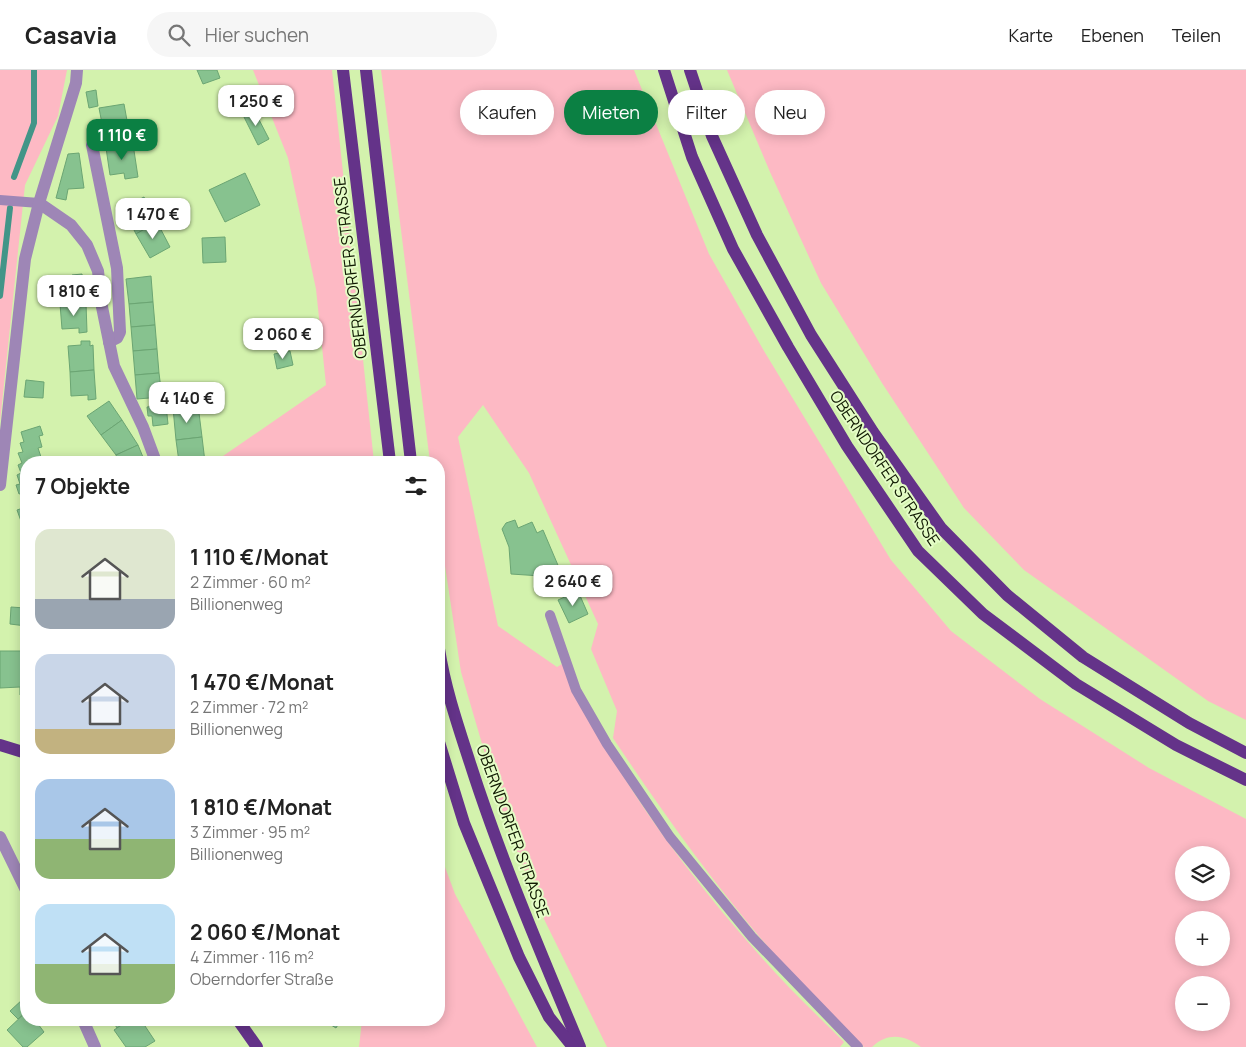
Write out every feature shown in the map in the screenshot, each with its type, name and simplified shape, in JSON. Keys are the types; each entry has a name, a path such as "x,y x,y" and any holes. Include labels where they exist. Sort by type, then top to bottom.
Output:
{"main road":[{"name":"OBERNDORFER STRASSE","path":"343,70 389,456"},
{"path":"366,70 410,456"},
{"name":"OBERNDORFER STRASSE","path":"664,70 692,157 733,249 847,446 918,550 983,614 1076,684 1176,744 1246,780"},
{"name":"OBERNDORFER STRASSE","path":"690,70 712,136 748,217 802,319 873,432 941,528 1007,595 1083,656 1189,723 1246,753"},
{"name":"OBERNDORFER STRASSE","path":"445,676 453,712 490,826 580,1047"},
{"path":"0,746 20,751"},
{"path":"445,761 464,822 519,957 550,1016 572,1047"},
{"path":"242,1026 258,1047"}],"street":[{"path":"0,485 25,260 39,203 76,83 77,70"},
{"path":"92,145 117,268 120,332 117,338 109,342"},
{"path":"39,203 71,225 87,245 98,271 102,307 114,366 143,426 154,456"},
{"path":"0,837 20,878"},
{"path":"86,1026 95,1047"}],"lane":[{"path":"0,200 39,203"},
{"path":"550,615 576,690 607,744 670,836 752,937 858,1047"}],"shaded area":[{"path":"0,70 67,70 58,116 25,185 0,422"},
{"path":"253,70 332,70 373,456 223,456 326,385 316,289 288,158"},
{"path":"381,70 634,70 642,90 564,90 564,135 658,135 658,129 709,254 764,351 891,560 951,631 1040,699 1149,768 1246,819 1246,1047 921,1047 903,1038 890,1037 872,1047 864,1047 794,977 729,900 669,819 613,738 617,711 591,649 598,624 529,473 483,405 458,437 498,626 557,667 562,664 603,743 626,781 677,855 733,925 772,969 844,1042 840,1047 607,1047 541,913 502,812 461,672 445,566 445,456 429,456"},
{"path":"727,70 1246,70 1246,720 1208,701 1024,570 964,508 882,383 821,283 745,113 745,90 735,90"},
{"path":"445,867 455,894 537,1047 359,1047 361,1026 445,1026"}],"building":[{"path":"197,70 217,70 220,78 203,84"},
{"path":"96,90 98,106 89,108 86,92"},
{"path":"124,104 130,137 118,139 116,131 104,134 99,108"},
{"path":"254,110 269,139 258,145 243,115"},
{"path":"133,144 138,177 125,179 124,173 110,175 106,148"},
{"path":"79,153 84,188 68,189 66,200 56,198 68,154"},
{"path":"245,173 260,205 225,222 209,190"},
{"path":"144,197 157,222 136,234 123,208"},
{"path":"157,222 170,247 150,258 136,234"},
{"path":"225,237 226,262 203,263 202,238"},
{"path":"82,274 86,303 60,304 60,298 65,298 63,281 72,280 72,275"},
{"path":"63,276 65,298 52,299 50,277"},
{"path":"151,276 153,302 129,304 126,279"},
{"path":"153,302 155,325 131,327 129,304"},
{"path":"86,303 87,332 79,333 79,328 62,329 60,304"},
{"path":"155,325 157,349 133,351 131,327"},
{"path":"81,341 90,341 90,346 93,345 94,370 70,372 68,346 81,345"},
{"path":"157,349 159,373 135,375 133,351"},
{"path":"290,351 293,365 277,369 274,354"},
{"path":"94,370 96,399 88,400 88,395 71,396 70,372"},
{"path":"159,373 162,397 137,399 135,375"},
{"path":"26,380 44,382 43,398 24,397"},
{"path":"109,401 122,420 101,435 87,416"},
{"path":"166,405 168,424 153,426 152,416 148,416 147,407"},
{"path":"186,406 187,414 199,413 202,437 176,440 173,408"},
{"path":"122,420 138,445 116,455 101,435"},
{"path":"40,426 43,435 39,436 42,447 38,448 41,456 20,456 20,458 18,453 23,452 20,443 24,442 21,432"},
{"path":"202,437 204,456 178,456 176,440"},
{"path":"138,445 143,456 116,456"},
{"path":"20,474 20,484 17,475"},
{"path":"20,484 20,494 19,494 16,485"},
{"path":"515,520 518,528 532,522 537,533 543,530 563,577 549,582 545,570 540,571 541,576 511,574 509,547 502,529 506,523"},
{"path":"578,591 588,614 569,623 558,600"},
{"path":"11,607 20,608 20,625 10,624"},
{"path":"0,651 20,651 20,687 0,688"},
{"path":"20,1002 20,1017 18,1019 10,1011"},
{"path":"20,1018 20,1026 40,1026 44,1032 27,1047 23,1047 7,1030"},
{"path":"120,1026 145,1026 155,1041 145,1047 126,1047 114,1030"}],"waterway":[{"path":"14,177 34,123 34,70"},
{"path":"0,296 10,208"}]}
